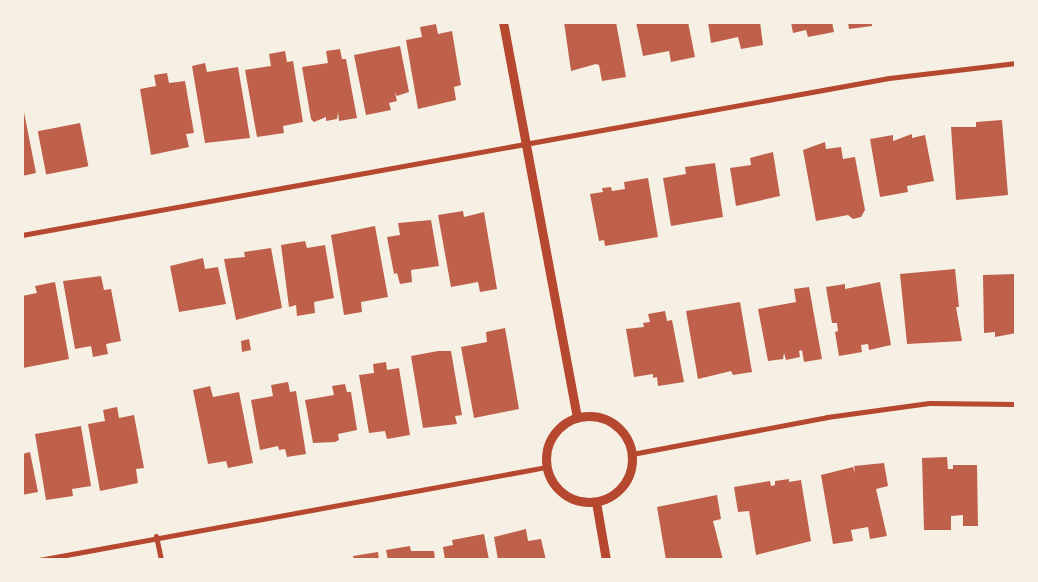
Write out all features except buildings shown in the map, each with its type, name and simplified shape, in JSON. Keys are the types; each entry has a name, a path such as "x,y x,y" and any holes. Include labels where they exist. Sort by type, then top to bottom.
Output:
{"street":[{"path":"503,22 577,418"},
{"path":"22,235 889,78 1016,63"},
{"path":"632,454 827,417 929,403 1016,404"},
{"path":"595,416 613,423 622,431 632,454 632,465 623,485 616,493 596,502 574,500 564,495 550,478 546,467 546,455 556,431 577,418 595,416"},
{"path":"39,560 156,536 546,467"},
{"path":"596,502 606,560"},
{"path":"156,536 161,560"}]}
